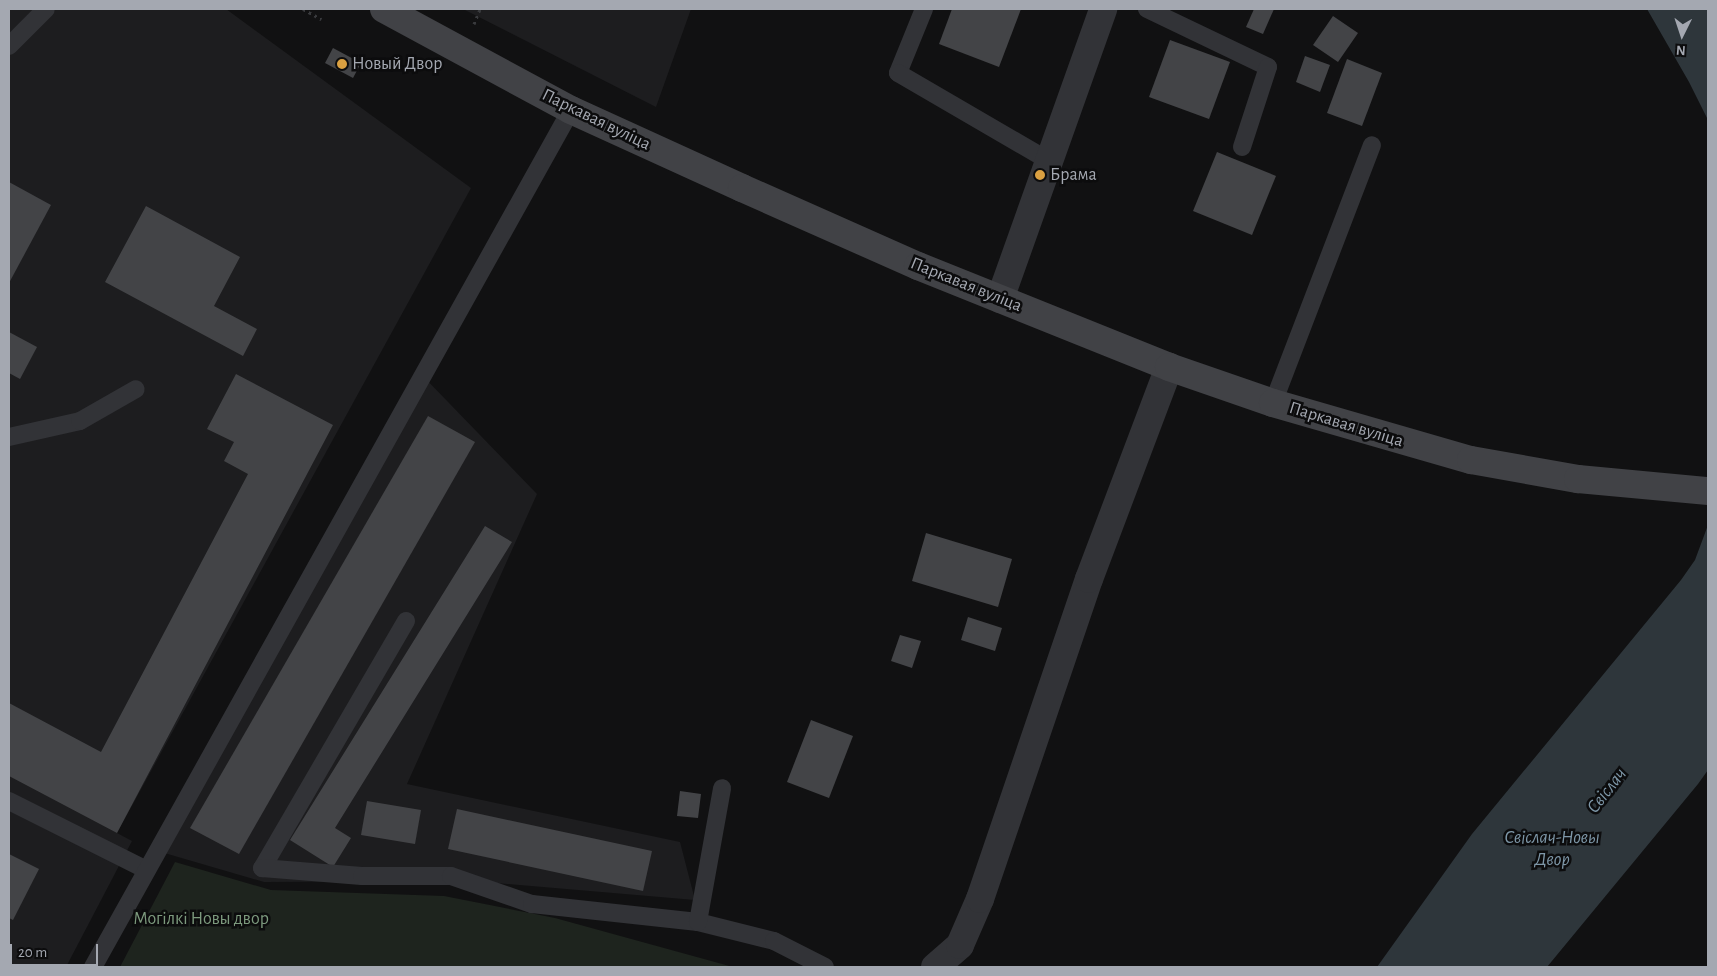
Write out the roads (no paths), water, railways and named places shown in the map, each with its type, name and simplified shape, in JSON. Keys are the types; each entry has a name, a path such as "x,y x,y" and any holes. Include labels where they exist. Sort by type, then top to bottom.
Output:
{"main road":[{"name":"Паркавая вуліца","path":"384,9 571,110 918,266 1169,367 1274,403 1444,454 1578,479 1708,491"}],"street":[{"path":"1000,299 1102,9"},
{"path":"935,967 960,945 980,899 1089,579 1169,367"}],"lane":[{"path":"9,46 46,9"},
{"path":"924,9 898,73 1049,161"},
{"path":"1147,9 1268,67 1242,147"},
{"path":"93,967 571,110"},
{"path":"1274,403 1372,145"},
{"path":"9,437 80,421 136,389"},
{"path":"406,621 262,868 362,876 450,876 532,904 698,922 774,941 825,967"},
{"path":"698,922 722,788"},
{"path":"9,801 147,870"}],"water":[{"path":"1647,9 1708,9 1708,120 1689,82"},
{"name":"Свіслач-Новы Двор","path":"1708,525 1708,770 1698,784 1547,967 1377,967 1472,834 1681,580 1695,560"}],"place":[{"name":"Новый Двор","path":"342,64"},
{"name":"Брама","path":"1040,175"}],"water label":[{"name":"Свіслач","path":"1607,791"}],"park label":[{"name":"Могілкі Новы двор","path":"201,919"}]}
